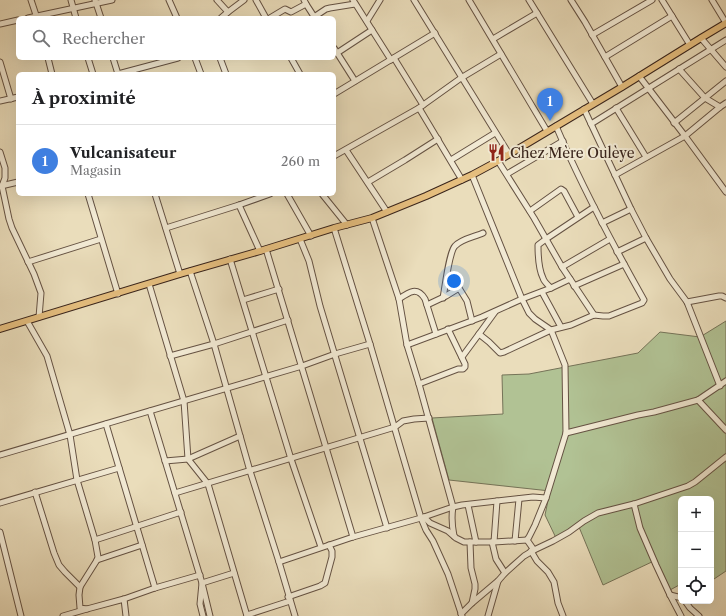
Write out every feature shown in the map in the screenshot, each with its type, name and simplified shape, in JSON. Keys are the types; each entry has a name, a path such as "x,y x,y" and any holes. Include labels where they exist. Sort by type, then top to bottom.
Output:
{"main road":[{"path":"0,329 230,259 372,218 426,196 462,180 498,161 726,23"}],"street":[{"path":"31,0 37,16"},
{"path":"71,0 75,16"},
{"path":"42,16 96,2 112,0"},
{"path":"169,0 176,16"},
{"path":"217,0 228,12"},
{"path":"223,16 244,0"},
{"path":"256,0 265,16"},
{"path":"367,21 380,0"},
{"path":"414,0 509,154"},
{"path":"470,0 547,131"},
{"path":"529,0 593,104"},
{"path":"571,0 622,87"},
{"path":"592,35 652,0"},
{"path":"662,0 690,44"},
{"path":"712,0 726,23"},
{"path":"96,2 100,16"},
{"path":"273,16 285,9 291,12 305,2 313,16"},
{"path":"316,16 326,9 354,2 421,106 462,180"},
{"path":"492,39 536,13"},
{"path":"605,57 672,16"},
{"path":"0,24 16,20"},
{"path":"336,49 372,30"},
{"path":"336,93 435,33"},
{"path":"701,38 726,68"},
{"path":"591,124 726,40"},
{"path":"336,52 355,81"},
{"path":"336,154 346,150 421,106 461,78 501,54"},
{"path":"48,60 52,72"},
{"path":"89,60 92,72"},
{"path":"114,60 117,72"},
{"path":"126,72 170,60"},
{"path":"196,60 200,72"},
{"path":"221,60 225,72"},
{"path":"294,60 299,72"},
{"path":"0,62 11,99"},
{"path":"679,69 705,98 720,106"},
{"path":"639,76 726,192"},
{"path":"674,123 726,81"},
{"path":"0,101 16,98"},
{"path":"615,175 685,136 720,106 726,103"},
{"path":"616,108 646,157"},
{"path":"584,109 646,238 670,279 687,302 720,386"},
{"path":"479,334 500,353 551,330 571,325 594,315 609,316 644,302 594,207 556,126"},
{"path":"451,160 495,133"},
{"path":"368,182 438,139"},
{"path":"507,174 563,142"},
{"path":"346,150 387,212"},
{"path":"0,152 5,168 5,178 1,186 12,228 34,274 41,293 39,317"},
{"path":"498,161 530,211 562,267 594,315"},
{"path":"472,175 522,299 527,309 535,319 551,330 565,365 566,433 546,498 527,540"},
{"path":"1,186 16,182"},
{"path":"530,211 561,189 564,191 578,217"},
{"path":"89,196 118,294"},
{"path":"156,196 180,274"},
{"path":"166,228 265,196"},
{"path":"288,196 311,236"},
{"path":"324,196 346,225"},
{"path":"240,205 263,250 279,289 353,537"},
{"path":"551,288 543,278 538,258 538,245 594,207"},
{"path":"602,223 631,209"},
{"path":"372,218 399,299 408,344 453,507 451,524 454,536"},
{"path":"334,228 426,530 433,541 448,574 462,615"},
{"path":"443,298 453,247 459,242 483,233"},
{"path":"617,252 646,238"},
{"path":"28,262 101,239"},
{"path":"300,239 309,261 320,306 387,528"},
{"path":"562,267 610,239"},
{"path":"230,259 291,458 321,547"},
{"path":"574,286 624,264"},
{"path":"190,271 214,344 250,471 279,562 294,616"},
{"path":"408,344 472,321 570,279"},
{"path":"149,284 184,401 188,459 208,484 247,615 325,584 332,557 332,551 329,544"},
{"path":"427,305 443,298 459,288 467,301 472,321"},
{"path":"243,300 279,289"},
{"path":"399,299 410,292 418,292 422,294 425,298 436,334"},
{"path":"542,292 561,327"},
{"path":"687,302 719,296 726,298"},
{"path":"462,357 495,311"},
{"path":"170,356 214,344 288,320"},
{"path":"27,321 46,356 70,434 77,480 95,540 98,557 80,587 80,608 87,609"},
{"path":"419,384 465,367 462,357 448,329"},
{"path":"0,455 302,366 335,354 370,344"},
{"path":"566,433 698,400 726,382"},
{"path":"698,400 726,430"},
{"path":"150,411 200,575 210,616"},
{"path":"175,494 395,427 403,421 429,418"},
{"path":"106,424 155,588"},
{"path":"165,461 188,459 240,436"},
{"path":"462,615 472,603 524,556 532,551 569,532 598,513 634,504 688,486 726,456"},
{"path":"0,503 119,468"},
{"path":"35,492 54,554 59,565 80,587"},
{"path":"279,562 329,544 423,518 453,507 533,497 546,498"},
{"path":"515,541 519,499"},
{"path":"496,501 493,542 496,559 505,573"},
{"path":"634,504 640,528 681,616"},
{"path":"468,505 476,542"},
{"path":"95,540 181,512"},
{"path":"423,518 430,523 448,531 464,542 527,540"},
{"path":"0,532 21,616"},
{"path":"527,540 537,561 548,572 554,582 558,603 563,616"},
{"path":"470,542 471,568 476,584 472,603"},
{"path":"97,560 142,545"},
{"path":"202,583 234,574"},
{"path":"63,616 124,599 200,575"},
{"path":"488,616 498,581"},
{"path":"202,583 200,604 203,616"},
{"path":"670,595 678,597"},
{"path":"124,599 126,616"},
{"path":"687,604 699,616"}],"green space":[{"path":"726,321 726,571 714,579 714,496 678,496 678,586 670,590 656,560 603,585 579,527 556,538 545,515 550,491 449,480 432,418 503,414 502,375 529,374 638,353 660,332 700,337"}],"place":[{"name":"Vulcanisateur","path":"550,121"},
{"name":"Chez Mère Oulèye","path":"497,153"}]}
